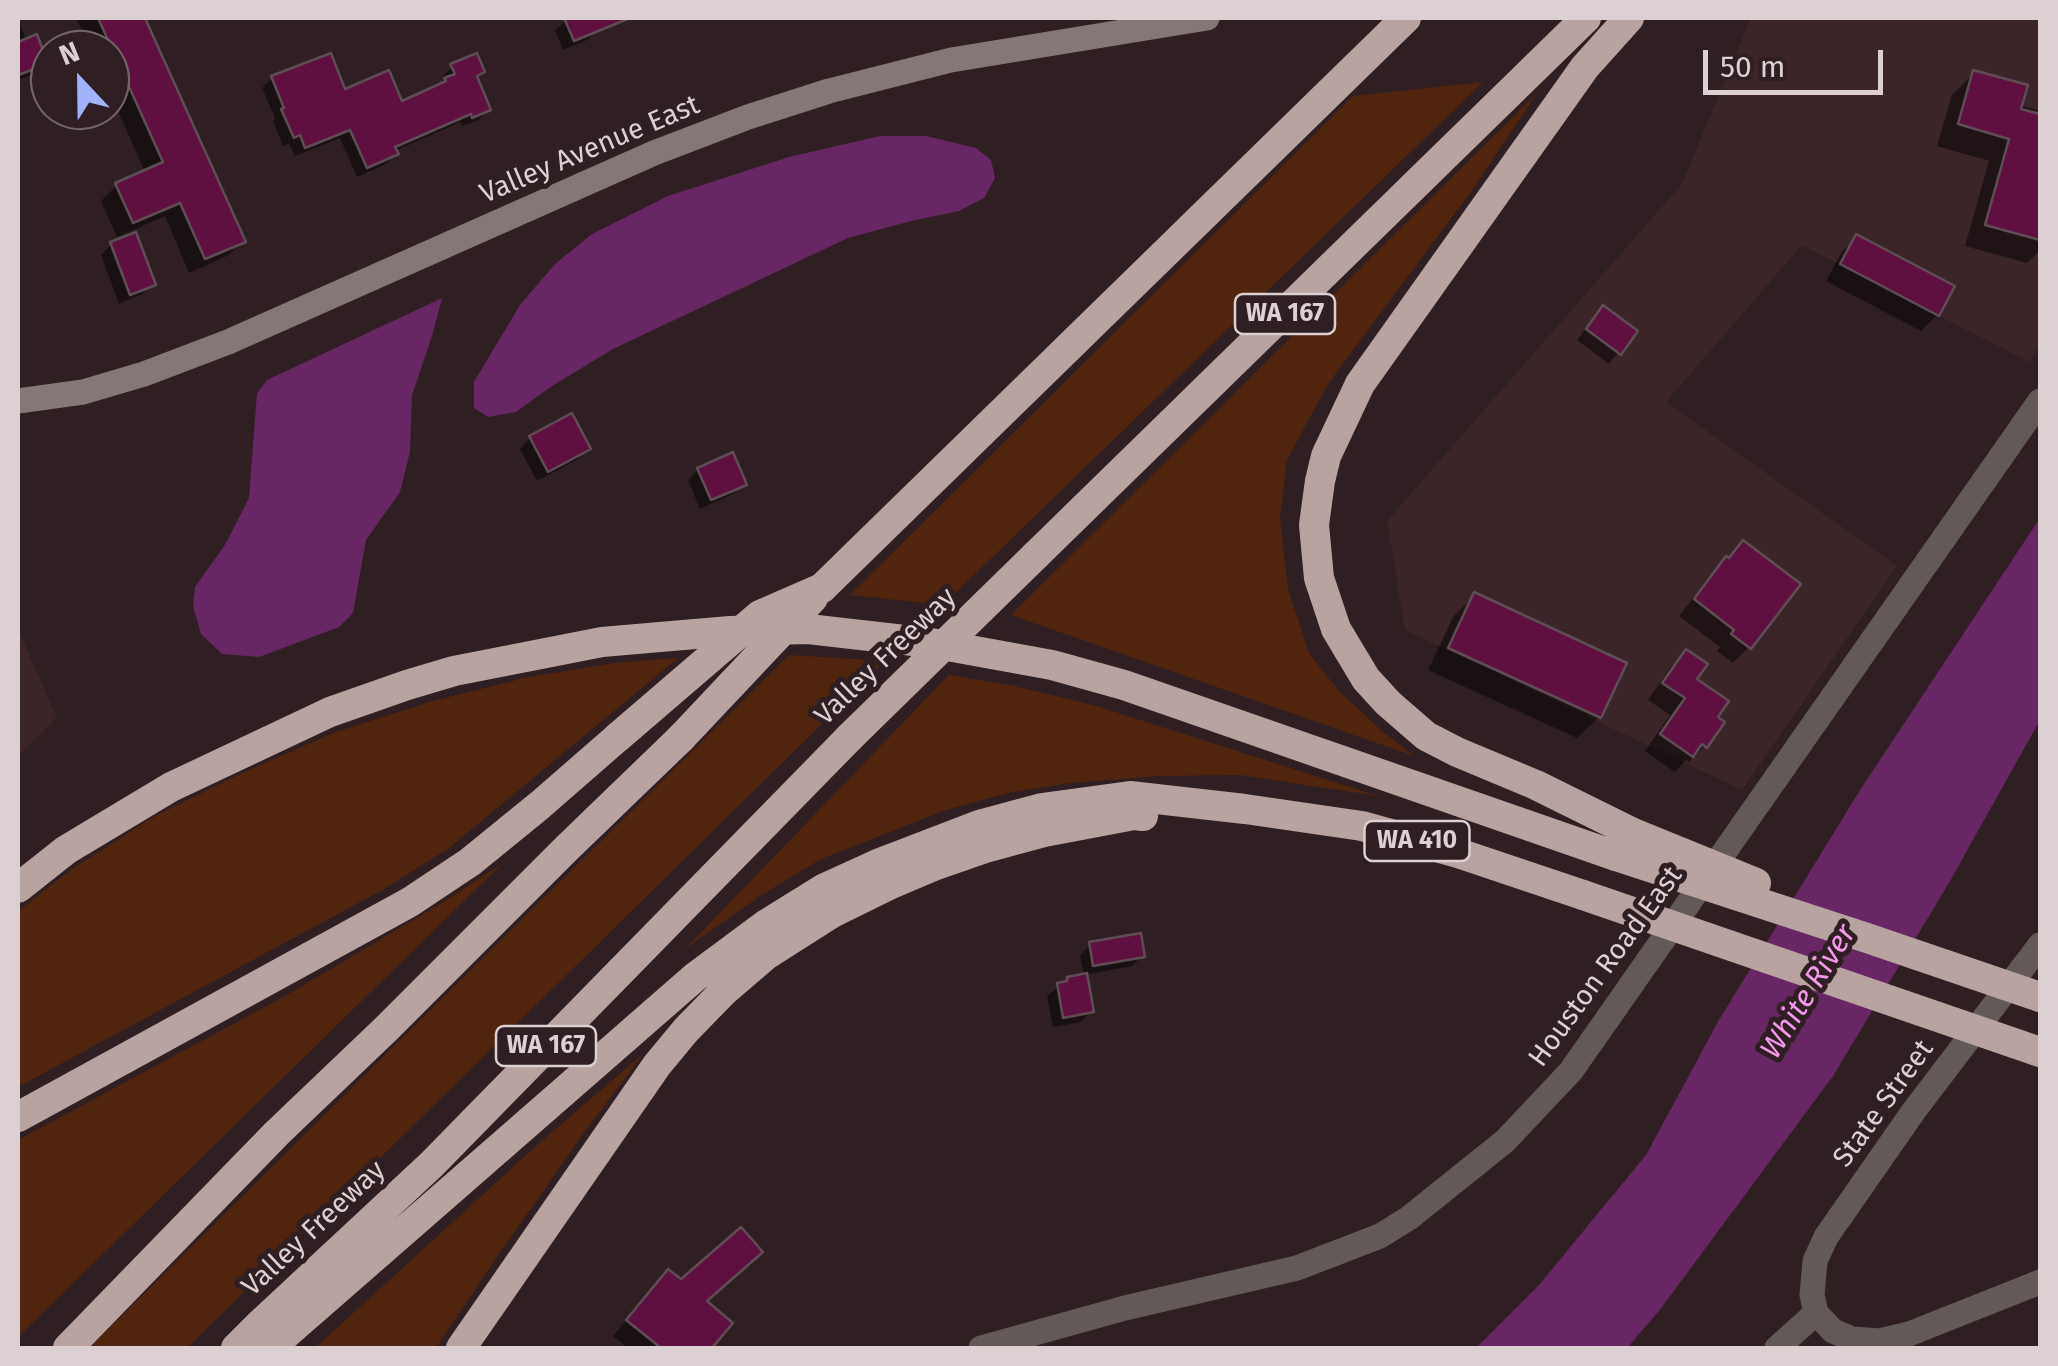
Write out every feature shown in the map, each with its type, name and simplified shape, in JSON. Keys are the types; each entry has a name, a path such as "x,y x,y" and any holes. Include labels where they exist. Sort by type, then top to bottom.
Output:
{"highway":[{"path":"68,1348 277,1133 681,738 822,588 1406,18"},
{"name":"Valley Freeway","path":"236,1348 432,1164 850,737 1586,18"},
{"path":"1624,845 1536,785 1426,736 1388,703 1366,679 1336,628 1320,578 1314,525 1326,456 1360,384 1585,67 1629,18"},
{"path":"18,1117 410,902 470,862 540,805 760,615 822,588"},
{"path":"18,888 66,850 171,788 330,712 407,685 473,667 602,642 730,630 808,629 930,643 1088,675 1448,797 1749,880 1867,938 2040,998"},
{"path":"270,1348 695,977 764,925 823,890 979,825 1042,808 1130,796 1245,810"},
{"path":"462,1348 657,1065 686,1030 766,955 861,898 984,848 1044,832 1134,816 1187,817 1245,810"},
{"name":"WA 410","path":"1245,810 1362,826 1458,852 2040,1052"}],"main road":[{"name":"Valley Avenue East","path":"18,401 83,392 228,342 654,153 829,90 952,60 1206,18"}],"street":[{"name":"Houston Road East","path":"981,1348 1125,1308 1297,1268 1380,1236 1409,1218 1506,1140 1571,1072 2040,401"},
{"name":"State Street","path":"1816,1313 1812,1277 1826,1237 1913,1112 2040,945"},
{"path":"1777,1348 1816,1313 1833,1330 1852,1339 1880,1341 1909,1334 2040,1282"}],"shaded area":[{"path":"1751,18 2040,18 2040,345 2029,362 1802,245 1666,402 1897,566 1742,790 1405,630 1387,521 1682,184"},
{"path":"1483,82 943,605 850,595 1353,96"},
{"path":"1537,93 1473,189 1328,384 1287,460 1280,518 1288,589 1309,653 1339,691 1414,756 1011,615"},
{"path":"18,629 57,718 18,756"},
{"path":"789,655 886,661 187,1348 89,1348"},
{"path":"678,658 449,848 386,888 18,1087 18,911 72,869 155,816 333,733 433,701 529,677 614,663"},
{"path":"949,675 1093,705 1378,796 1240,775 1160,776 1070,783 1008,793 946,810 821,859 685,949"},
{"path":"503,863 18,1337 18,1140 287,995"},
{"path":"644,1053 581,1137 436,1348 315,1348 536,1146"}],"water":[{"path":"880,136 926,136 976,148 991,160 995,178 984,198 959,211 848,238 613,349 516,412 488,417 474,408 474,382 520,305 555,264 592,234 668,196 789,157"},
{"path":"442,298 412,395 410,452 400,492 366,540 353,613 339,627 259,657 222,654 201,634 193,606 195,587 225,545 249,498 257,393 267,380"},
{"name":"White River","path":"2040,518 2040,720 1950,881 1833,1076 1659,1311 1627,1348 1476,1348 1539,1285 1646,1155 1719,1020 1860,790"}],"building":[{"path":"98,18 145,18 246,242 205,259 180,203 133,223 115,183 163,162 130,89 130,30 103,30"},
{"path":"564,18 630,18 574,41"},
{"path":"30,37 30,71 18,75 18,42"},
{"path":"331,53 345,89 389,70 402,101 446,81 444,78 455,74 450,64 477,53 485,72 477,76 491,110 472,118 471,114 395,147 399,154 367,168 350,130 305,148 300,135 294,138 271,76"},
{"path":"1973,70 2028,85 2021,109 2040,114 2040,240 1985,225 2009,139 1958,124"},
{"path":"136,232 156,285 130,295 110,242"},
{"path":"1856,234 1955,286 1939,316 1840,264"},
{"path":"1603,305 1638,331 1621,355 1586,329"},
{"path":"572,413 591,449 548,472 529,436"},
{"path":"733,452 747,485 711,500 697,468"},
{"path":"1743,540 1801,584 1751,649 1731,634 1734,630 1694,599"},
{"path":"1474,592 1627,663 1601,718 1448,648"},
{"path":"1686,649 1708,664 1697,679 1729,701 1718,717 1725,722 1707,748 1702,744 1693,757 1660,734 1685,698 1662,683"},
{"path":"1141,933 1145,957 1093,966 1089,942"},
{"path":"1087,973 1094,1012 1063,1018 1057,983"},
{"path":"741,1227 763,1252 707,1301 733,1323 712,1348 661,1348 626,1320 668,1269 681,1279"}]}
